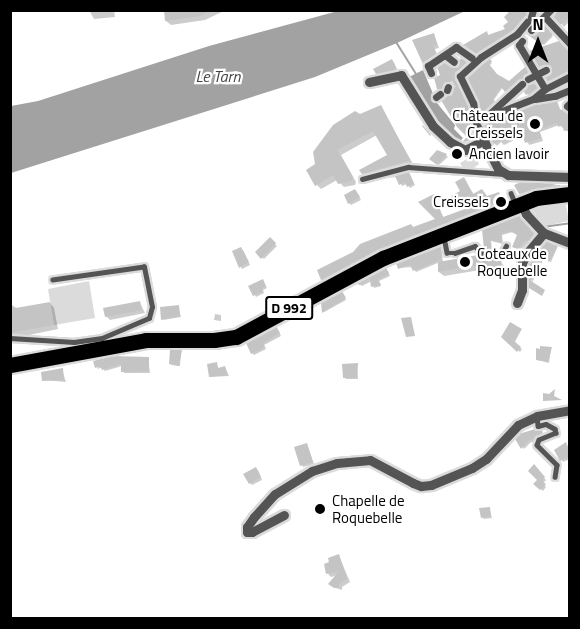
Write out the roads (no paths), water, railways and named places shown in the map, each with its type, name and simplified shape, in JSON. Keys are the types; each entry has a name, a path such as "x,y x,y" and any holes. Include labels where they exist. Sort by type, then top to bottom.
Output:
{"main road":[{"name":"D 992","path":"10,364 75,347 161,338 214,340 236,337 372,263 444,234 516,201 570,194"}],"street":[{"path":"531,30 548,14 570,44"},
{"path":"530,16 519,40 474,60 460,76 473,103 477,127 498,169 508,174 570,177"},
{"path":"519,40 545,89"},
{"path":"431,73 428,66 456,47 474,60"},
{"path":"445,56 454,62"},
{"path":"546,70 525,81 484,118 533,99 555,96 570,90"},
{"path":"369,82 401,75 433,126 450,142 465,150 485,140"},
{"path":"533,99 545,89 570,76"},
{"path":"570,103 567,106 570,108"},
{"path":"516,201 544,233 570,243"},
{"path":"518,303 522,290 522,263 527,253 544,233"},
{"path":"284,515 252,532 247,532 247,527 254,517 275,494 312,471 337,463 370,460 413,483 431,485 472,468 486,459 518,425 532,418 570,410"}],"lane":[{"path":"362,179 408,167 508,174"},
{"path":"444,234 447,253 455,253 475,246 483,254 502,253 506,246"},
{"path":"10,338 75,347 149,318 152,307 144,267 53,280"},
{"path":"532,418 538,426 546,424 555,429 556,433 539,440 537,445 557,465 555,477"}],"water":[{"name":"Le Tarn","path":"338,11 465,11 397,43 315,77 11,173 11,106 38,101 209,46"},
{"path":"423,70 437,103 455,125 454,129 463,138 457,144 437,128 409,77"}],"waterway":[{"path":"396,42 417,75"},
{"path":"543,227 570,223"}],"tunnel":[{"path":"448,87 461,79"}],"place":[{"name":"Château de Creissels","path":"535,124"},
{"name":"Ancien lavoir","path":"457,154"},
{"name":"Creissels","path":"501,202"},
{"name":"Coteaux de Roquebelle","path":"465,262"},
{"name":"Chapelle de Roquebelle","path":"320,509"}]}
